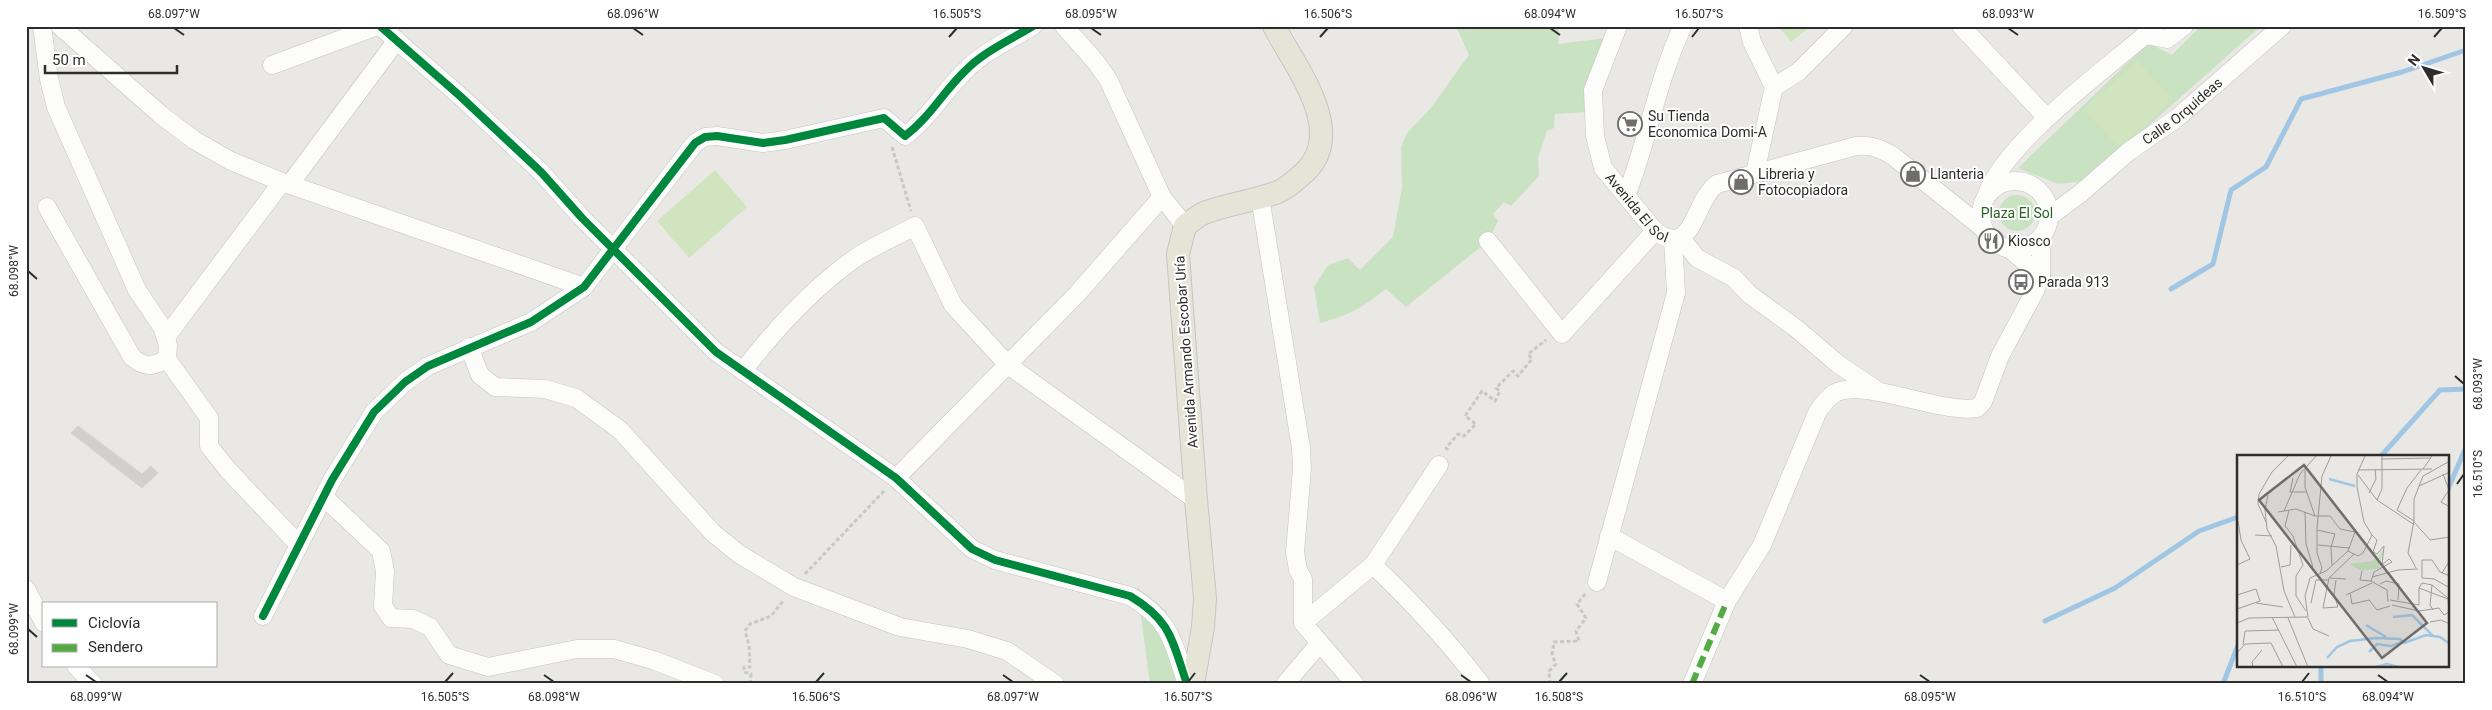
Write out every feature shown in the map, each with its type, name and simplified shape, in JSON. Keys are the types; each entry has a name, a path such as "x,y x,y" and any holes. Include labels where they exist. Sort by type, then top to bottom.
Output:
{"main road":[{"path":"1185,226 1203,214 1280,191 1296,181 1310,167 1318,153 1323,133 1316,102 1274,26"},
{"name":"Avenida Armando Escobar Uría","path":"1185,226 1178,254 1205,598 1203,628 1193,684"}],"street":[{"path":"42,26 49,79 56,107 136,290 166,337 168,345 167,359 209,418 209,446 228,470 298,544"},
{"path":"60,26 194,140 231,161 286,183 584,287"},
{"path":"272,65 379,26 397,40 541,172 612,249 716,352 896,478 972,549 994,560 1130,596 1150,608 1163,621 1174,644 1187,684"},
{"path":"263,616 332,480 374,412 404,382 428,366 531,322 584,287 695,144 706,137 763,142 884,118 905,136 920,125 966,69 1033,26"},
{"path":"1064,26 1108,79 1162,197 1185,226"},
{"name":"Avenida El Sol","path":"1618,26 1593,90 1595,136 1603,168 1655,231 1664,237 1677,239 1690,228 1705,196 1717,184 1856,146 1882,149 1893,156 1984,229"},
{"path":"1626,196 1636,170 1673,47 1683,26"},
{"path":"1748,26 1752,42 1774,86 1755,173"},
{"path":"1774,86 1798,72 1844,26"},
{"path":"1961,26 2047,118"},
{"path":"2040,276 2010,249 1994,242 1984,229 1981,218 1984,202 1999,177 2047,118 2141,30 2167,38 2178,33 2184,26"},
{"name":"Calle Orquideas","path":"2050,216 2081,193 2128,152 2177,118 2282,26"},
{"path":"166,337 397,40"},
{"path":"1999,177 2029,183 2043,194 2049,205 2050,216 2047,227 2041,237 2032,245 2021,249 2010,249"},
{"path":"2043,194 2081,193"},
{"path":"896,478 1077,294 1162,197"},
{"path":"1260,197 1301,448 1302,469 1295,552 1298,570 1303,579 1303,623 1355,684"},
{"name":"Avenida El Sol","path":"1948,201 1984,202"},
{"path":"47,207 132,357 142,365 153,366 167,359"},
{"path":"743,370 770,336 811,294 855,259 915,226 953,305 1008,365 1196,500"},
{"path":"1488,242 1562,334 1655,231"},
{"path":"1692,684 1727,601 1762,545 1817,413 1826,400 1836,393 1849,389 1881,393 1958,409 1977,408 1983,402 2000,356 2024,312 2040,276 2041,237"},
{"path":"1677,239 1697,258 1734,278 1750,294 1797,329 1838,364 1881,393"},
{"path":"1597,582 1676,292 1677,239"},
{"path":"469,347 480,375 495,387 545,389 576,398 620,430 713,533 739,554 794,587 900,627 968,639 1007,652 1055,684"},
{"path":"1303,623 1373,565 1439,464"},
{"path":"324,497 381,551 385,571 383,606 391,618 413,619 430,627 449,655 488,667 577,649 614,649 653,660 715,684"},
{"path":"1609,536 1727,601"},
{"path":"1373,565 1415,605 1453,648 1481,684"},
{"path":"26,589 42,619"},
{"path":"1285,684 1320,643"},
{"path":"78,668 93,684"}],"path":[{"path":"884,118 915,226"},
{"path":"1439,464 1452,453 1446,448 1458,434 1464,436 1476,424 1465,416 1482,391 1495,401 1500,391 1496,388 1513,371 1518,376 1532,359 1528,354 1558,330"},
{"path":"750,684 751,674 744,672 744,667 750,667 749,645 745,631 750,624 771,616 794,587 896,478"},
{"path":"1550,684 1549,671 1556,664 1552,655 1554,642 1578,641 1576,631 1586,618 1577,604 1597,582"}],"green space":[{"path":"1456,26 1559,26 1558,44 1606,38 1586,112 1555,114 1554,128 1547,131 1538,157 1539,176 1511,206 1504,202 1493,214 1498,221 1488,241 1406,307 1386,289 1355,310 1320,323 1314,287 1328,265 1348,258 1360,270 1393,237 1402,187 1401,147 1407,133 1430,109 1469,55"},
{"path":"1778,26 1811,26 1791,42"},
{"path":"2201,26 2261,26 2086,181 2058,184 2018,168 2148,43 2172,55"},
{"path":"2137,61 2173,99 2120,148 2084,110"},
{"path":"715,170 747,207 689,258 657,221"},
{"name":"Plaza El Sol","path":"2017,195 2024,196 2030,200 2034,206 2034,220 2030,226 2024,230 2017,231 2010,230 2004,226 2000,220 1999,213 2000,206 2004,200 2010,196"},
{"path":"1137,587 1166,611 1178,651 1175,684 1150,684"}],"building":[{"path":"78,426 142,474 151,466 158,473 142,488 71,433"}],"waterway":[{"path":"2171,289 2213,264 2231,190 2266,167 2301,99 2402,72 2466,50"},
{"path":"2382,455 2440,390 2466,389"},
{"path":"2450,484 2466,447"},
{"path":"2045,621 2115,588 2199,531 2237,517"},
{"path":"2223,684 2237,648"},
{"path":"2321,668 2321,684"}],"marked path":[{"path":"1692,684 1727,601"}],"cycle path":[{"path":"380,26 460,96 541,172 582,218 716,352 896,478 972,549 995,560 1130,596 1144,605 1155,614 1169,633 1187,684"},
{"path":"263,616 332,480 374,412 405,382 428,366 531,322 584,287 695,143 705,137 717,136 763,143 785,140 884,118 905,136 922,121 972,64 988,52 1033,26"}],"place":[{"name":"Su Tienda Economica Domi-A","path":"1630,124"},
{"name":"Llanteria","path":"1913,174"},
{"name":"Libreria y Fotocopiadora","path":"1741,182"},
{"name":"Kiosco","path":"1991,241"},
{"name":"Parada 913","path":"2021,282"}]}
